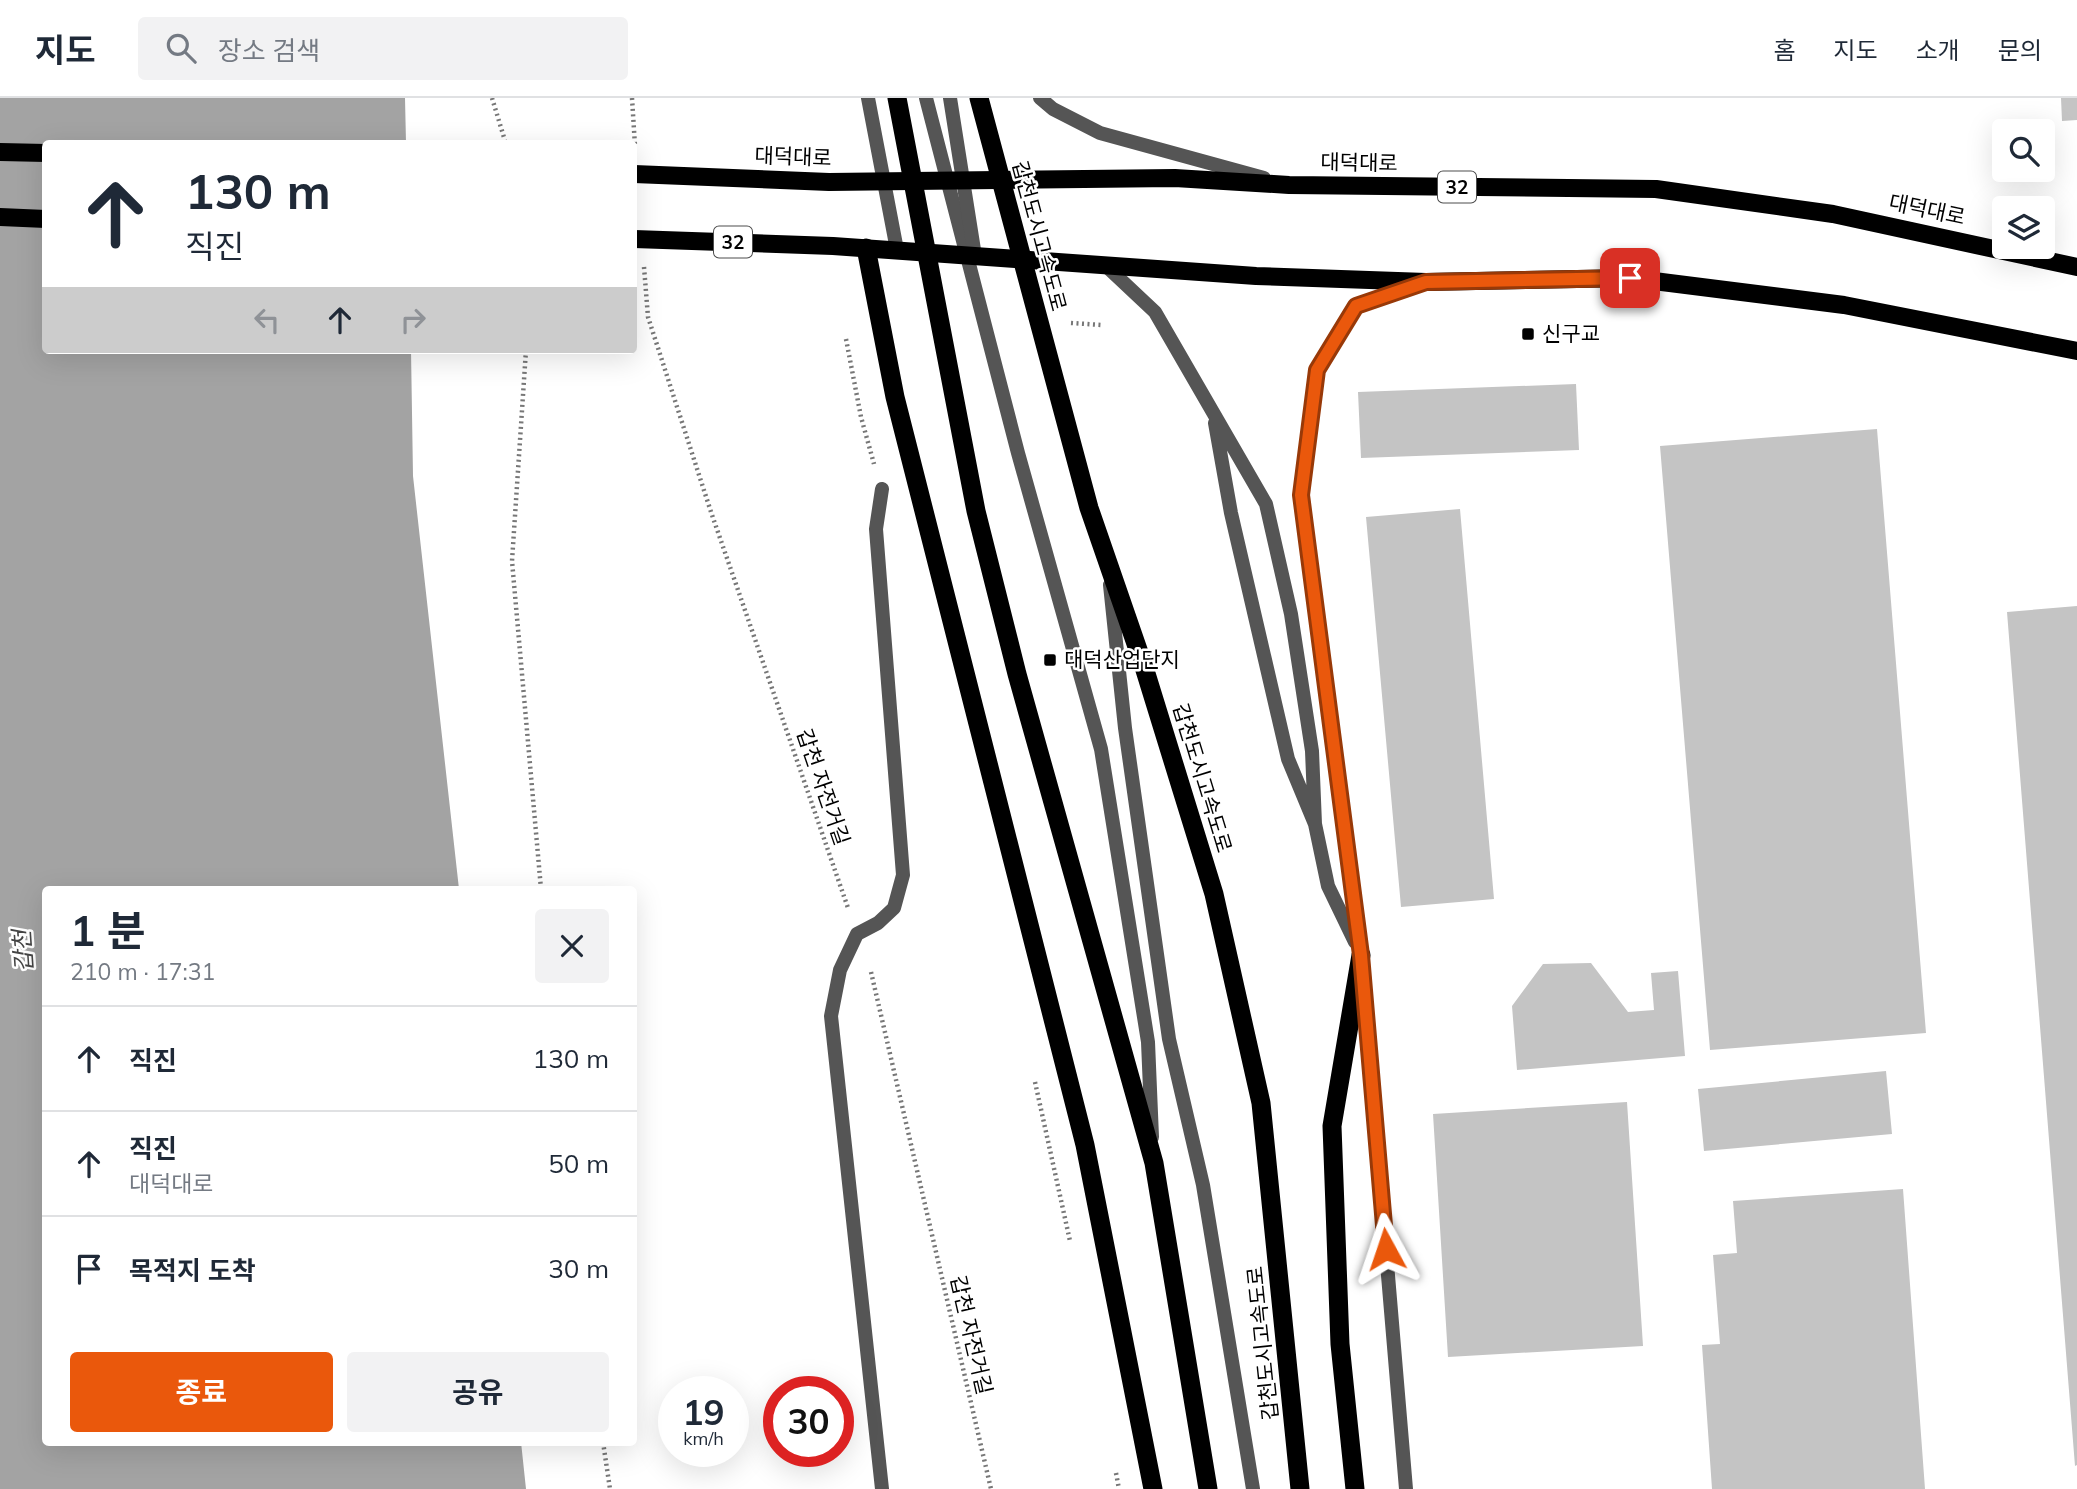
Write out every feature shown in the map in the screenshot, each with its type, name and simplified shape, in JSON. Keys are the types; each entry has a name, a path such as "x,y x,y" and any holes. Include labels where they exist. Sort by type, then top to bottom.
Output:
{"highway":[{"path":"897,98 976,511 1017,674 1154,1163 1208,1489"},
{"name":"갑천도시고속도로","path":"979,98 1089,508 1144,667 1214,894 1261,1103 1300,1489"},
{"path":"866,248 895,397 1085,1145 1153,1489"},
{"path":"1355,1489 1340,1344 1332,1126 1361,955"}],"main road":[{"path":"0,152 42,153"},
{"name":"대덕대로","path":"637,174 829,181 1175,178 1289,185 1657,189 1833,214 2077,267"},
{"path":"0,217 42,219"},
{"name":"32","path":"637,239 833,246 1256,276 1426,282 1630,278 1844,305 2077,351"}],"street":[{"path":"868,98 897,250"},
{"path":"926,98 1018,453 1101,749 1148,1042 1154,1163"},
{"path":"950,98 975,256"},
{"path":"1040,98 1053,109 1100,133 1289,185"},
{"path":"1105,265 1155,312 1266,503 1291,614 1312,751 1315,824 1328,886 1361,955"},
{"path":"1406,1489 1361,955 1301,495 1317,370 1356,306 1426,282"},
{"path":"1213,412 1231,513 1289,759 1315,824"},
{"path":"882,489 876,529 903,875 894,908 878,923 857,934 840,970 831,1016 882,1489"},
{"path":"1108,562 1125,728 1169,1039 1203,1185 1253,1489"}],"path":[{"path":"492,98 505,140"},
{"path":"632,98 635,140"},
{"name":"갑천 자전거길","path":"644,262 648,317 711,512 857,934 868,958 990,1489"},
{"path":"846,339 861,417 882,489"},
{"path":"526,354 512,561 541,886"},
{"path":"1032,1073 1071,1245"},
{"path":"604,1446 610,1489"},
{"path":"1114,1464 1119,1489"}],"water":[{"name":"갑천","path":"0,98 405,98 406,140 42,140 42,354 411,354 413,476 459,886 42,886 42,1446 521,1446 526,1489 0,1489"}],"building":[{"path":"2061,98 2077,98 2077,120 2062,121"},
{"path":"1576,384 1579,450 1361,458 1358,392"},
{"path":"1877,429 1926,1033 1710,1050 1660,446"},
{"path":"1460,509 1494,899 1401,907 1366,517"},
{"path":"2077,606 2077,1465 2075,1466 2007,612"},
{"path":"1591,963 1628,1012 1654,1010 1651,973 1678,971 1685,1056 1517,1070 1512,1006 1543,964"},
{"path":"1886,1071 1892,1134 1704,1151 1698,1089"},
{"path":"1627,1102 1643,1346 1448,1357 1433,1114"},
{"path":"1903,1189 1925,1489 1712,1489 1702,1345 1720,1344 1713,1255 1737,1253 1733,1201"}],"place":[{"name":"신구교","path":"1528,334"},
{"name":"대덕산업단지","path":"1050,660"}],"route":[{"path":"1386,1249 1361,955 1301,495 1317,370 1356,306 1426,282 1630,278"}]}
